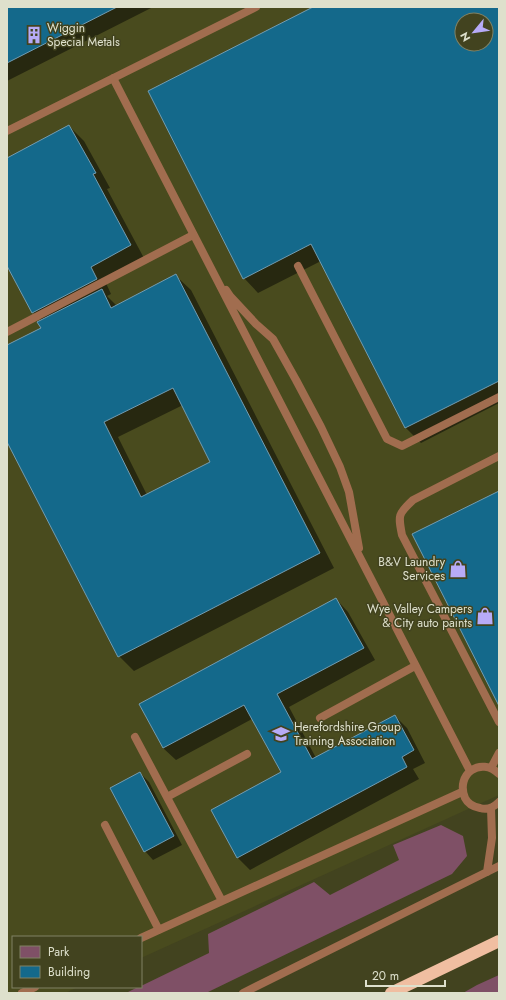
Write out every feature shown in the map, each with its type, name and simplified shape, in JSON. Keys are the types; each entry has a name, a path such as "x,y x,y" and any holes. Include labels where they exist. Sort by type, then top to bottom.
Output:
{"highway":[{"path":"391,993 499,941"}],"lane":[{"path":"7,131 256,7"},
{"path":"113,78 470,771"},
{"path":"7,332 193,235"},
{"path":"209,264 230,296 256,324 273,339 321,427 340,467 349,492 357,546 384,604"},
{"path":"298,266 387,439 402,446 499,397"},
{"path":"499,456 413,500 402,510 399,520 402,535 499,722"},
{"path":"320,718 415,666"},
{"path":"135,737 222,901"},
{"path":"491,768 499,753"},
{"path":"166,797 247,754"},
{"path":"499,774 491,768 482,766 470,771 462,784 462,792 467,801 476,808 491,808 499,802"},
{"path":"142,938 462,792"},
{"path":"487,872 492,838 491,808"},
{"path":"105,825 159,930"},
{"path":"243,993 499,866"},
{"path":"22,993 34,988"}],"shaded area":[{"path":"7,7 499,7 499,795 142,958 142,936 12,936 12,988 76,988 65,993 7,993"}],"green space":[{"path":"441,825 463,836 467,856 452,874 206,993 126,993 136,988 142,988 142,986 209,953 208,934 314,882 330,895 399,860 393,845"},
{"path":"499,975 499,993 463,993 477,985"}],"building":[{"name":"Wiggin Special Metals","path":"7,7 117,7 7,63"},
{"path":"313,7 499,7 499,381 405,428 311,244 243,279 148,91"},
{"path":"69,125 96,173 93,174 131,245 91,267 97,279 32,313 7,266 7,158"},
{"path":"176,274 320,553 118,657 7,442 7,345 41,328 37,322 102,289 111,308","holes":["173,388 210,462 141,497 104,422"]},
{"path":"499,491 499,706 412,534"},
{"path":"336,598 364,648 277,694 312,759 395,715 414,750 402,757 407,767 237,858 211,810 281,772 244,705 163,748 139,704"},
{"path":"140,772 174,836 144,852 110,788"}],"place":[{"name":"Wiggin Special Metals","path":"34,35"},
{"name":"B&V Laundry Services","path":"458,569"},
{"name":"Wye Valley Campers & City auto paints","path":"485,616"},
{"name":"Herefordshire Group Training Association","path":"281,734"}]}
